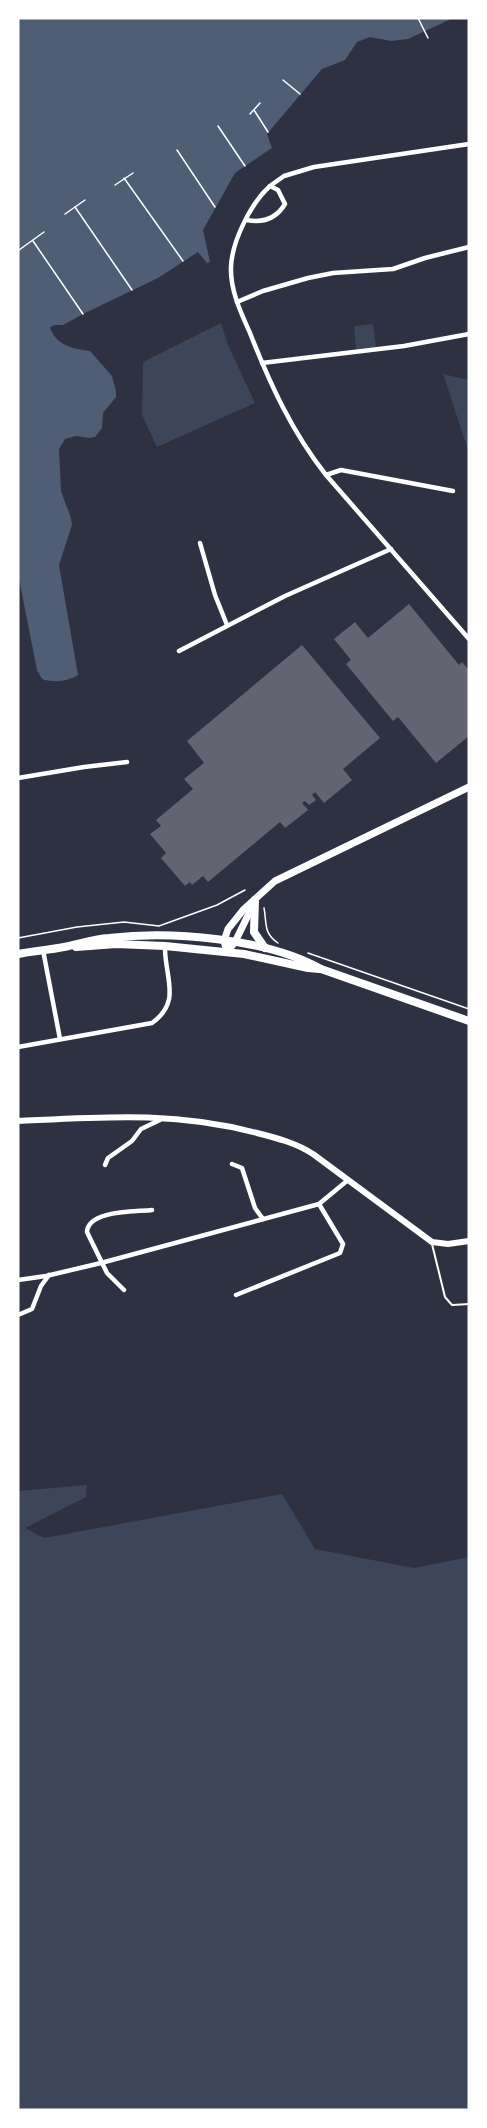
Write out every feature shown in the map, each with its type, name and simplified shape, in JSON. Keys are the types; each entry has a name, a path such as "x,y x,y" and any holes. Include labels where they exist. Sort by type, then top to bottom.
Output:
{"main road":[{"path":"228,952 224,941 228,929 244,909 282,876 469,787"},
{"path":"228,952 255,900"},
{"path":"255,900 254,932 266,949"},
{"path":"18,954 92,940 135,936 235,942 310,963 321,969 469,1021"},
{"path":"64,947 116,944 165,946 228,952 321,969"}],"street":[{"path":"469,144 314,167 284,176 270,186 253,205 233,252 231,268 231,282 237,302 261,363 293,428 326,475 469,639"},
{"path":"247,220 257,222 267,220 282,210 285,204 283,196 270,186"},
{"path":"237,302 263,291 308,278 333,273 393,269 469,247"},
{"path":"261,363 404,346 469,334"},
{"path":"326,475 341,470 453,490"},
{"path":"200,543 215,595 227,626"},
{"path":"178,651 316,581 390,549"},
{"path":"18,778 84,766 127,762"},
{"path":"43,950 60,1039"},
{"path":"18,1047 143,1026 159,1018 169,1004 170,992 165,950"},
{"path":"18,1121 145,1116 187,1119 236,1127 291,1143 313,1154 432,1242 448,1244 469,1241"},
{"path":"105,1165 108,1158 132,1141 144,1126 165,1118"},
{"path":"232,1164 242,1168 255,1208 263,1219"},
{"path":"18,1280 101,1263 319,1204 348,1180"},
{"path":"236,1295 340,1253 344,1244 319,1204"},
{"path":"124,1290 107,1273 101,1263 87,1232 88,1223 101,1216 152,1210"},
{"path":"18,1315 32,1309 41,1286 49,1275"}],"lane":[{"path":"432,1242 445,1298 452,1305 469,1304"}],"path":[{"path":"418,18 428,38"},
{"path":"283,80 300,94"},
{"path":"250,114 260,104"},
{"path":"254,110 268,132"},
{"path":"218,126 245,165"},
{"path":"177,150 214,207"},
{"path":"115,185 133,173"},
{"path":"124,178 183,261"},
{"path":"65,214 85,200"},
{"path":"75,207 132,290"},
{"path":"19,250 44,232"},
{"path":"33,241 83,314"},
{"path":"18,938 77,927 124,922 159,926 218,905 245,890"},
{"path":"262,906 265,912 266,930 278,942"},
{"path":"300,950 469,1009"}],"shaded area":[{"path":"18,18 453,18 408,39 391,41 370,37 357,42 345,60 322,69 267,134 272,148 235,173 203,230 210,262 207,263 198,252 158,278 63,325 50,327 60,342 90,351 112,376 116,391 116,397 103,413 102,428 95,437 76,436 65,439 59,449 61,491 72,525 59,565 78,675 56,681 42,679 37,670 18,574"},
{"path":"221,323 228,345 255,403 157,447 142,415 143,362"},
{"path":"373,324 376,347 356,349 354,326"},
{"path":"443,374 469,380 469,453"},
{"path":"87,1485 86,1497 25,1528 44,1538 282,1494 315,1549 414,1568 469,1557 469,2110 18,2110 18,1491"}],"building":[{"path":"409,604 459,665 462,662 469,670 469,736 436,763 398,717 393,721 346,664 351,660 334,639 355,622 368,638"},
{"path":"302,645 380,738 343,769 352,780 324,803 315,792 312,795 316,800 309,805 305,801 302,803 308,810 285,828 280,822 208,882 203,876 192,885 190,882 185,886 161,858 166,853 150,834 161,826 156,820 193,789 184,779 204,763 187,741"}]}
